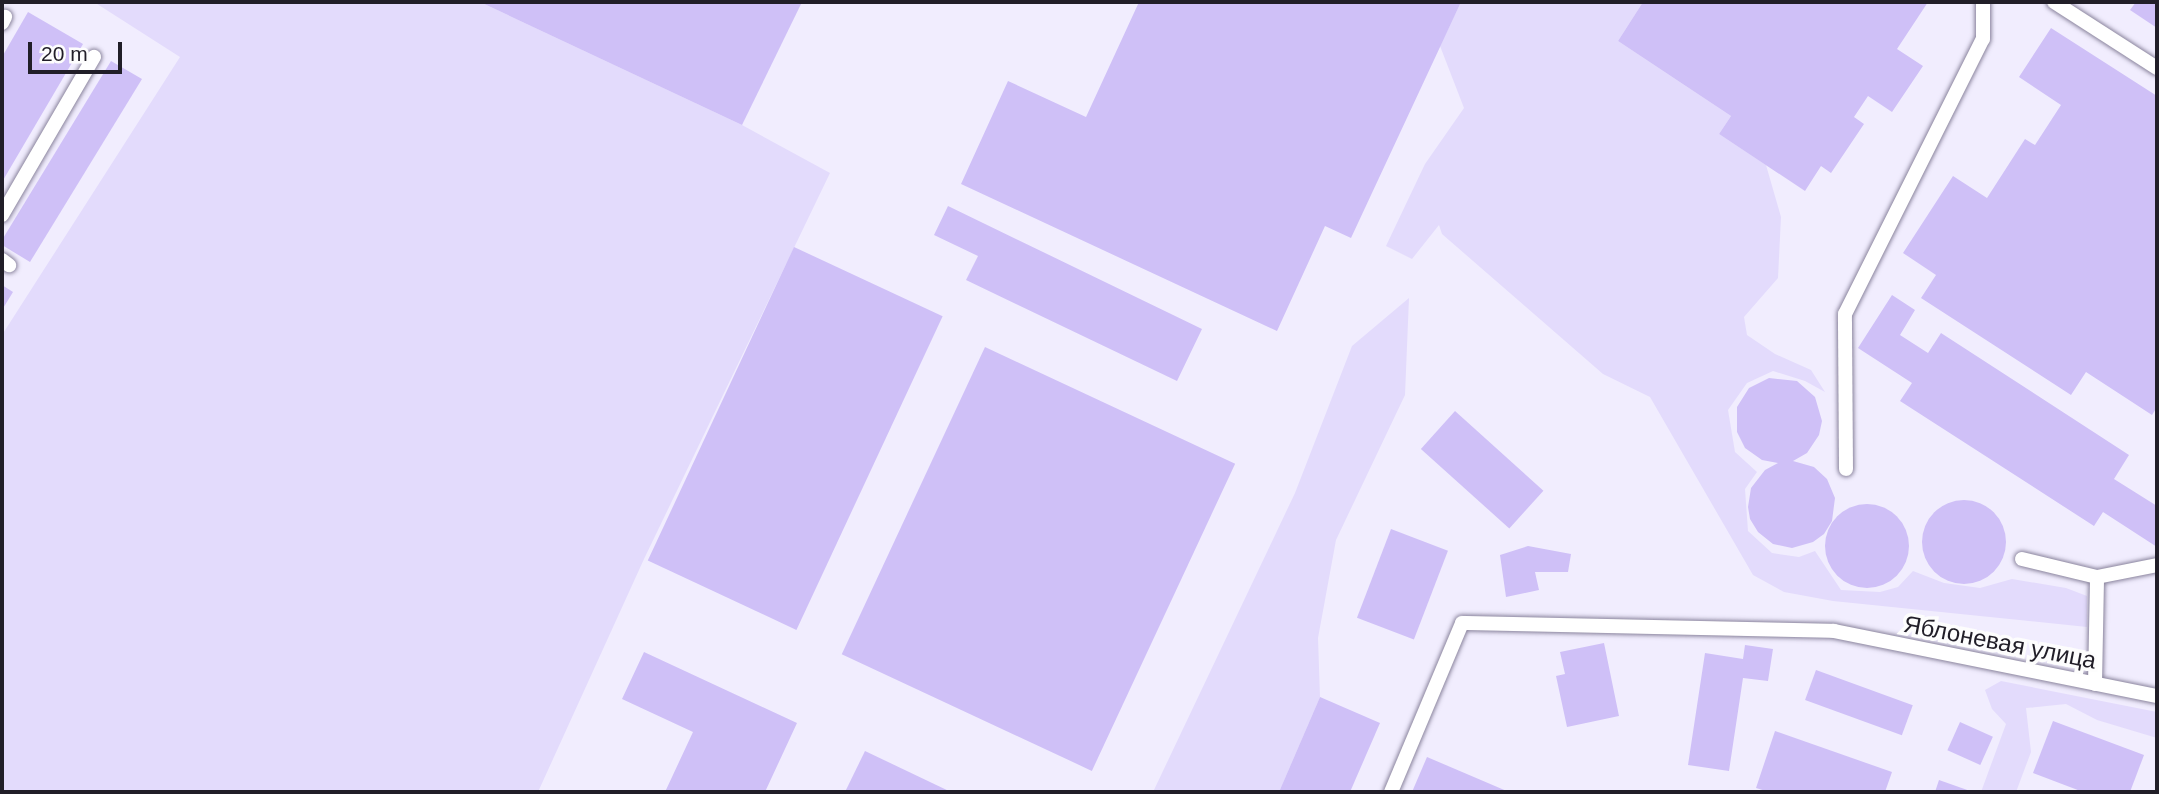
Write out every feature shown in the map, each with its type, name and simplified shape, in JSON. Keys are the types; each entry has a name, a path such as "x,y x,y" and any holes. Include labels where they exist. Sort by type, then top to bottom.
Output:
{"lane":[{"path":"1846,469 1845,314 1983,39 1983,2"},
{"path":"2054,2 2157,68"},
{"path":"2,215 94,58"},
{"path":"2022,559 2097,577 2157,565"},
{"path":"2095,684 2097,577"},
{"name":"Яблоневая улица","path":"1391,792 1462,623 1834,631 2157,696"}],"shaded area":[{"path":"94,2 480,2 742,125 830,173 644,559 538,792 2,792 2,335 180,57"},
{"path":"1461,2 1643,2 1618,41 1731,116 1719,134 1766,165 1781,217 1778,278 1744,317 1747,335 1775,354 1811,370 1825,392 1805,381 1773,371 1747,383 1728,410 1735,452 1757,472 1745,489 1748,531 1772,553 1799,557 1815,551 1841,590 1880,592 1898,587 1913,571 1944,583 1980,588 2012,579 2066,588 2087,596 2087,627 1833,601 1784,592 1753,575 1650,397 1603,374 1442,234 1439,225 1412,259 1386,246 1425,164 1464,108 1440,46"},
{"path":"1409,298 1405,395 1336,540 1318,638 1320,697 1279,792 1153,792 1295,493 1352,346"},
{"path":"2001,681 2157,712 2157,738 2097,720 2066,704 2026,708 2031,752 2016,792 1981,792 2006,724 1992,709 1985,690"}],"building":[{"path":"480,2 802,2 742,125"},
{"path":"1139,2 1461,2 1351,238 1325,226 1277,331 961,184 1008,81 1086,117"},
{"path":"1643,2 1928,2 1897,49 1923,66 1892,112 1868,96 1854,117 1864,124 1831,173 1821,166 1805,191 1719,134 1731,116 1618,41"},
{"path":"2136,2 2157,2 2157,28 2130,10"},
{"path":"28,12 83,44 2,182 2,57"},
{"path":"2051,28 2157,96 2157,407 2152,415 2086,372 2071,395 1921,298 1936,275 1903,253 1953,176 1987,198 2025,139 2035,145 2061,105 2019,77"},
{"path":"111,61 142,79 30,262 2,245 2,240"},
{"path":"948,206 1202,329 1177,381 966,280 978,256 934,235"},
{"path":"794,247 943,316 796,630 648,561"},
{"path":"2,285 13,292 2,310"},
{"path":"1892,295 1915,310 1900,335 1928,353 1941,333 2129,455 2114,479 2157,506 2157,547 2103,512 2094,526 1900,401 1912,383 1858,348"},
{"path":"985,347 1235,464 1092,771 842,654"},
{"path":"1769,378 1797,381 1815,397 1822,421 1819,435 1807,453 1793,461 1814,467 1827,479 1835,498 1832,521 1824,534 1813,542 1792,548 1773,544 1758,532 1750,519 1748,507 1751,488 1765,470 1778,463 1762,460 1745,448 1737,432 1737,407 1749,388"},
{"path":"1455,411 1543,491 1509,529 1421,449"},
{"path":"1964,500 1987,507 1999,519 2006,542 1999,565 1987,577 1964,584 1941,577 1929,565 1922,542 1929,519 1941,507"},
{"path":"1859,504 1875,504 1891,511 1902,522 1909,538 1906,562 1897,576 1875,588 1859,588 1843,581 1832,570 1825,554 1825,538 1832,522 1843,511"},
{"path":"1391,529 1448,551 1414,640 1357,618"},
{"path":"1528,546 1571,554 1568,572 1535,572 1539,590 1506,597 1500,555"},
{"path":"1604,643 1619,716 1567,727 1556,676 1565,674 1560,652"},
{"path":"1745,645 1773,649 1768,681 1743,678 1729,771 1688,765 1705,653 1743,659"},
{"path":"644,652 797,723 765,792 665,792 693,732 622,699"},
{"path":"1816,670 1913,705 1902,735 1805,700"},
{"path":"1320,697 1380,723 1350,792 1279,792"},
{"path":"2053,721 2144,755 2130,792 2083,792 2033,773"},
{"path":"1960,722 1993,737 1980,765 1947,750"},
{"path":"1775,731 1892,772 1885,792 1769,792 1756,788"},
{"path":"865,751 951,792 845,792"},
{"path":"1427,757 1509,792 1412,792"},
{"path":"1939,780 1973,792 1935,792"}]}
